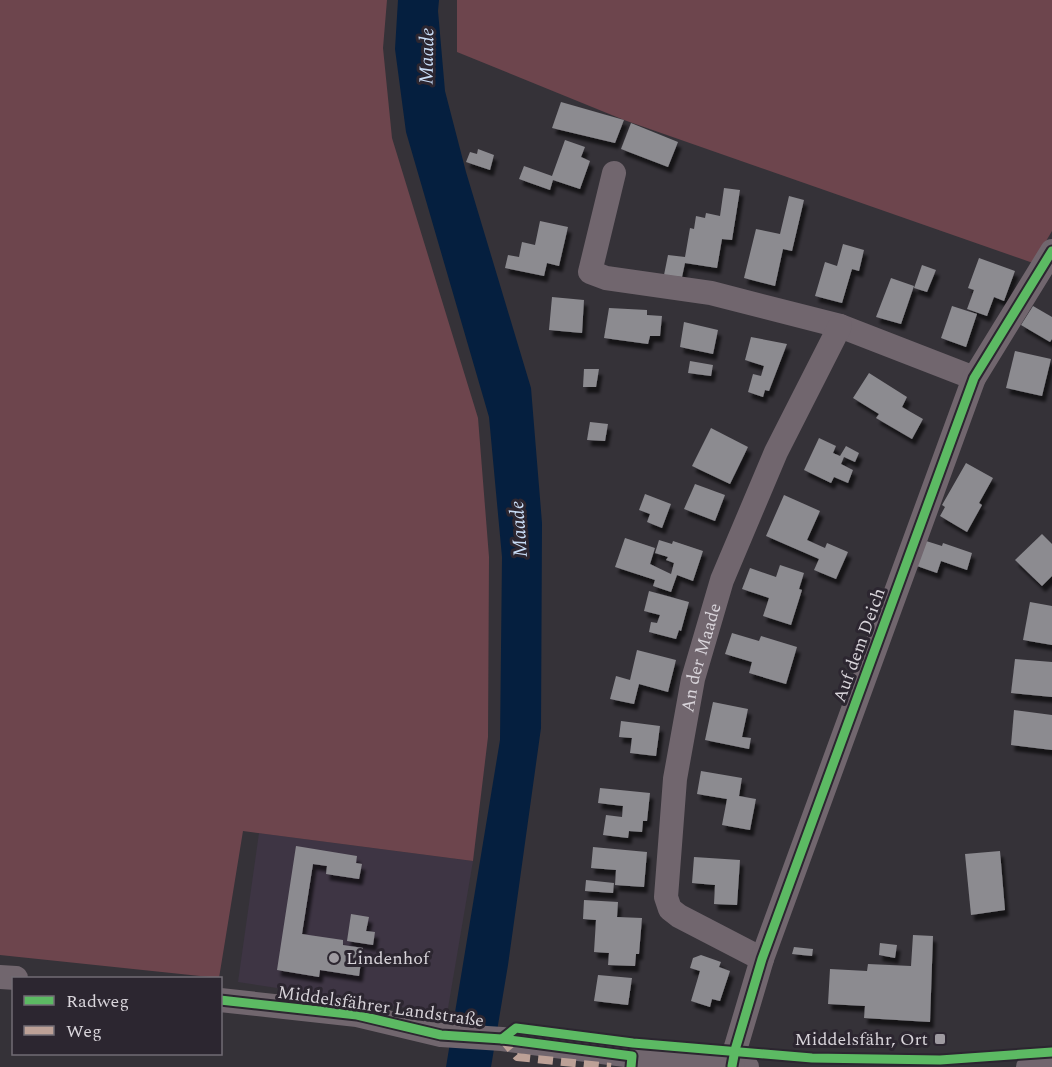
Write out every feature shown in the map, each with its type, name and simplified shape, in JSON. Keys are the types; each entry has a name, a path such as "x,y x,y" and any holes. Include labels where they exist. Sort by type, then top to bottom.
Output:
{"street":[{"path":"614,173 590,272 606,278 711,293 840,326 974,378"},
{"name":"Auf dem Deich","path":"739,1066 735,1050 762,959 974,378 1052,251"},
{"name":"An der Maade","path":"762,959 679,916 670,909 666,897 675,779 693,679 722,580 776,452 840,326"},
{"name":"Middelsfährer Landstraße","path":"222,1000 357,1015 441,1035 509,1040 632,1061 739,1066"},
{"path":"1028,1067 1052,1065"}],"shaded area":[{"path":"0,0 387,0 383,48 392,138 478,418 489,557 488,737 473,861 243,831 219,977 0,955"},
{"path":"457,0 1052,0 1052,231 1033,263 624,120 457,52"},
{"path":"259,833 473,861 447,1014 238,982"}],"water":[{"name":"Maade","path":"398,0 439,0 445,91 466,172 531,388 542,523 541,728 508,965 491,1067 446,1067 500,740 502,557 489,417 406,132 395,49"}],"building":[{"path":"561,102 624,120 615,143 552,128"},
{"path":"631,123 678,142 668,167 621,149"},
{"path":"565,140 585,147 581,157 590,161 580,189 553,180 550,190 519,179 524,166 552,176"},
{"path":"478,149 494,155 490,170 466,162 470,152 477,154"},
{"path":"724,188 740,190 732,240 722,239 717,268 685,263 682,277 664,275 668,255 685,257 690,228 694,229 696,216 705,218 706,213 720,216"},
{"path":"789,196 804,200 792,251 783,249 775,286 744,278 756,229 780,234"},
{"path":"540,221 568,227 559,266 547,263 544,276 505,268 508,255 519,257 522,242 535,245"},
{"path":"843,244 864,250 859,271 852,269 842,303 815,296 825,262 837,266"},
{"path":"979,258 1015,271 1004,301 994,297 987,316 967,309 974,290 968,288"},
{"path":"922,265 936,270 927,292 914,288"},
{"path":"891,278 914,286 901,324 876,317"},
{"path":"552,297 584,300 582,333 549,330"},
{"path":"952,306 977,314 966,347 941,338"},
{"path":"1033,306 1052,317 1050,342 1021,325"},
{"path":"609,308 647,310 647,315 662,316 660,336 650,336 648,344 604,338"},
{"path":"684,322 718,330 713,354 680,347"},
{"path":"751,337 787,344 769,391 765,390 763,397 748,392 753,374 761,376 764,366 745,360"},
{"path":"1015,351 1051,359 1042,396 1006,388"},
{"path":"690,361 713,365 711,376 688,373"},
{"path":"584,369 599,369 596,387 583,387"},
{"path":"869,373 907,397 902,407 923,419 912,439 876,418 879,414 853,398"},
{"path":"590,422 608,424 605,441 587,440"},
{"path":"711,428 748,447 730,484 692,466"},
{"path":"819,438 836,446 833,453 840,456 846,446 859,453 855,462 844,457 841,464 853,470 848,483 834,477 831,483 804,470"},
{"path":"966,463 993,478 979,503 982,505 967,532 940,516 945,507 942,505"},
{"path":"695,484 725,495 715,521 684,509"},
{"path":"645,494 671,504 662,528 647,522 650,514 639,510"},
{"path":"784,495 820,511 807,540 825,548 827,543 848,552 836,579 814,570 819,559 766,536"},
{"path":"1042,534 1052,544 1052,576 1042,586 1015,560"},
{"path":"625,538 655,548 650,564 671,574 674,563 666,560 668,557 655,553 659,540 672,544 673,541 703,551 693,581 677,575 671,592 653,586 655,580 615,567"},
{"path":"923,540 942,546 943,543 972,553 967,570 941,561 937,573 914,565"},
{"path":"780,565 804,573 799,589 802,590 791,625 763,616 769,598 742,589 750,568 776,577"},
{"path":"649,591 689,602 681,631 679,630 676,639 649,632 651,622 657,623 660,615 644,611"},
{"path":"1030,602 1052,606 1052,645 1023,640"},
{"path":"732,633 759,641 761,636 797,647 786,684 749,673 752,662 725,654"},
{"path":"637,650 676,660 668,692 639,684 634,704 610,699 616,676 630,680"},
{"path":"1015,659 1052,662 1052,697 1011,693"},
{"path":"713,702 748,709 742,737 751,738 749,749 705,740"},
{"path":"1014,710 1052,715 1052,750 1011,745"},
{"path":"621,721 660,726 656,756 630,753 632,738 619,737"},
{"path":"701,771 742,778 739,796 756,799 750,830 722,825 727,799 697,794"},
{"path":"600,788 650,793 647,821 643,821 642,832 629,831 628,838 603,835 606,815 622,817 623,806 598,803"},
{"path":"296,846 357,856 356,863 362,864 359,879 326,874 327,866 313,864 302,934 343,940 343,945 363,948 359,976 320,970 319,977 277,970"},
{"path":"593,847 647,852 644,887 615,885 616,870 591,868"},
{"path":"1000,851 1005,910 971,915 965,854"},
{"path":"694,857 740,860 737,905 714,904 715,885 692,883"},
{"path":"586,880 614,883 613,893 585,891"},
{"path":"584,900 618,902 617,917 642,918 639,954 636,954 635,966 608,965 609,953 594,952 596,920 583,919"},
{"path":"351,914 369,917 366,931 375,932 373,945 347,941"},
{"path":"913,935 933,936 930,1022 864,1018 865,1006 828,1004 830,969 867,971 868,964 911,966"},
{"path":"880,943 897,945 895,958 879,955"},
{"path":"794,947 813,949 812,956 792,954"},
{"path":"701,955 721,962 719,967 730,971 720,1001 712,999 710,1007 691,1001 700,971 690,968 693,958"},
{"path":"598,975 632,978 628,1005 594,1001"}],"marked path":[{"path":"503,1038 517,1057 611,1067"}],"cycle path":[{"path":"732,1066 762,959 974,378 1052,251"},
{"path":"222,1000 357,1015 441,1035 502,1039 632,1056 631,1067"},
{"path":"502,1039 516,1028 633,1043 812,1058 940,1060 1052,1052"}],"place":[{"name":"Lindenhof","path":"334,958"},
{"name":"Middelsfähr, Ort","path":"940,1039"}]}
